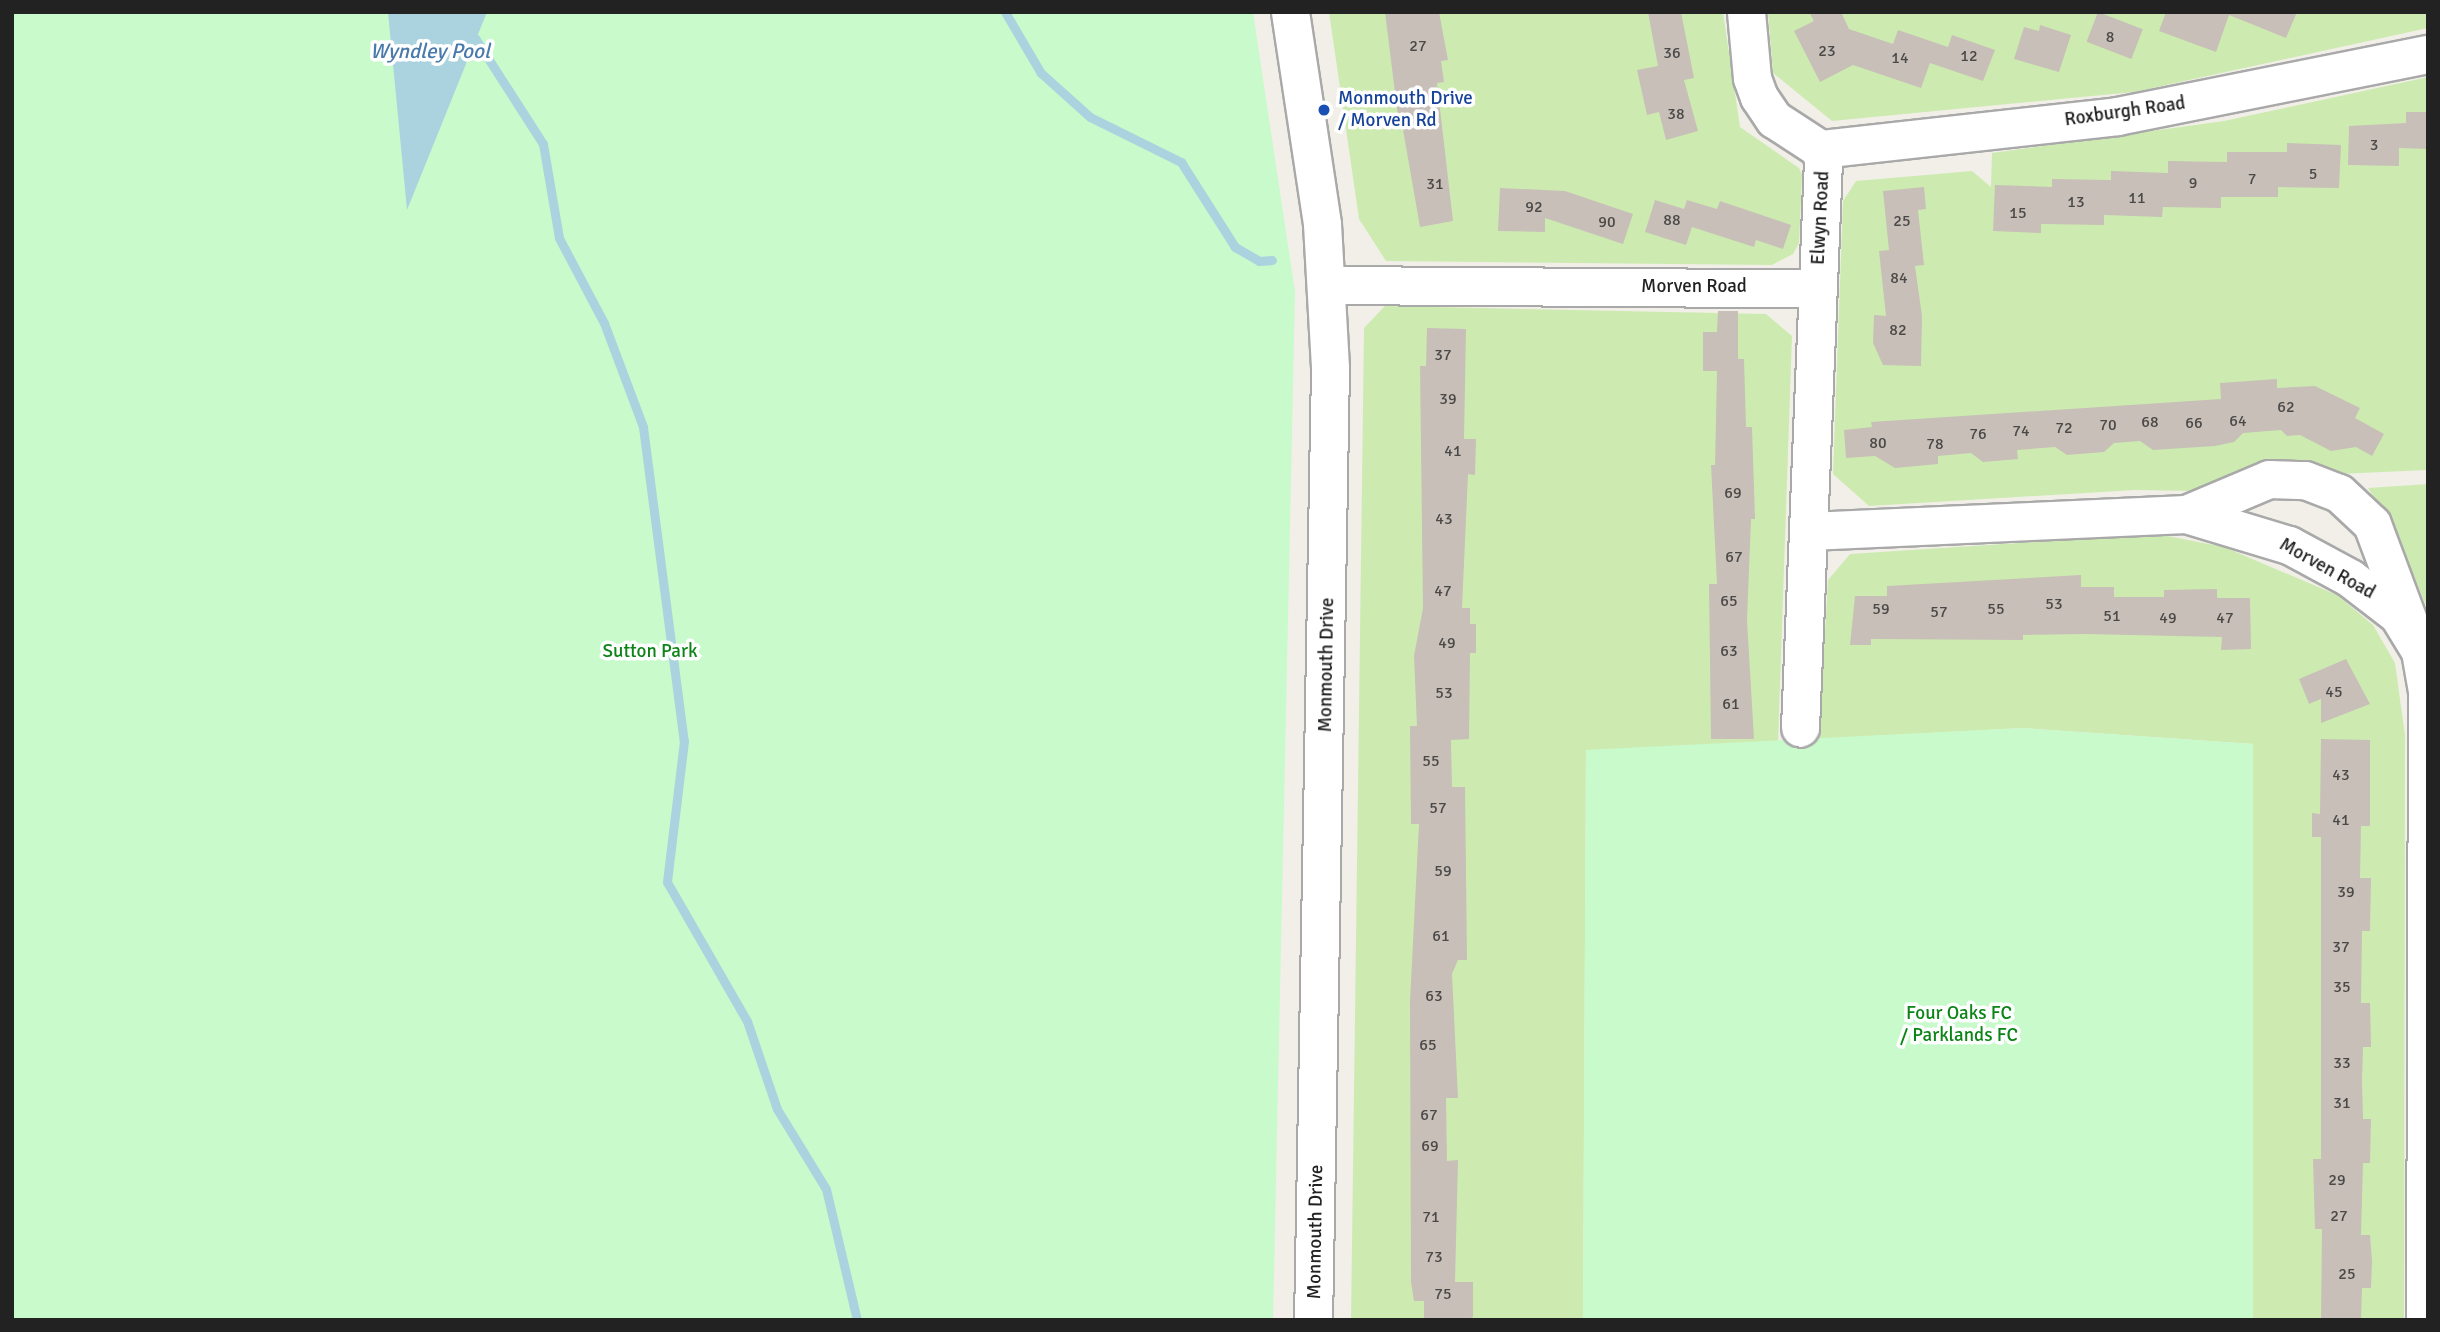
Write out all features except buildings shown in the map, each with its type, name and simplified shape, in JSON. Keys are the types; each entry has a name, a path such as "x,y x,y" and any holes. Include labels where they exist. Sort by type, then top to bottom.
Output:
{"street":[{"name":"Monmouth Drive","path":"1290,12 1327,285 1328,617 1313,1320"},
{"name":"Elwyn Road","path":"1746,12 1752,78 1759,97 1774,119 1820,149 1824,180 1818,288"},
{"name":"Roxburgh Road","path":"1820,149 2116,116 2428,54"},
{"name":"Morven Road","path":"1327,285 1818,288"},
{"path":"1801,728 1818,288"},
{"name":"Morven Road","path":"2186,514 2269,479 2305,480 2339,493 2372,524 2414,635 2427,691 2425,1320"},
{"name":"Morven Road","path":"1809,531 2186,514 2245,529 2320,561 2380,598 2414,635"}],"green space":[{"name":"Sutton Park","path":"12,12 1253,12 1295,292 1273,1320 12,1320"},
{"path":"1329,12 1723,12 1740,127 1799,168 1802,175 1799,243 1793,254 1772,265 1386,261 1359,219"},
{"path":"1768,12 2428,12 2428,28 2134,92 1832,121 1773,73"},
{"path":"2428,77 2428,470 2338,474 2309,462 2283,460 2240,471 2196,491 2135,490 1869,506 1833,474 1843,201 1856,181 1972,171 1991,187 1992,153 2224,121"},
{"path":"1385,306 1766,314 1792,336 1778,743 1586,751 1583,1320 1351,1320 1364,328"},
{"path":"2428,484 2428,610 2394,528 2368,488"},
{"path":"2157,534 2224,547 2337,595 2373,625 2395,663 2405,735 2404,1320 2253,1320 2253,744 2023,728 1819,739 1828,580 1850,554"},
{"name":"Four Oaks FC / Parklands FC","path":"2023,728 2253,744 2253,1320 1583,1320 1586,750"}],"water":[{"name":"Wyndley Pool","path":"388,12 487,12 407,210"}],"waterway":[{"path":"1005,12 1041,73 1090,117 1181,162 1235,247 1259,261 1272,260"},
{"path":"475,38 543,144 559,238 604,323 643,427 684,741 667,882 747,1021 777,1109 826,1189 857,1320"}],"place":[{"name":"Monmouth Drive / Morven Rd","path":"1324,110"}]}
